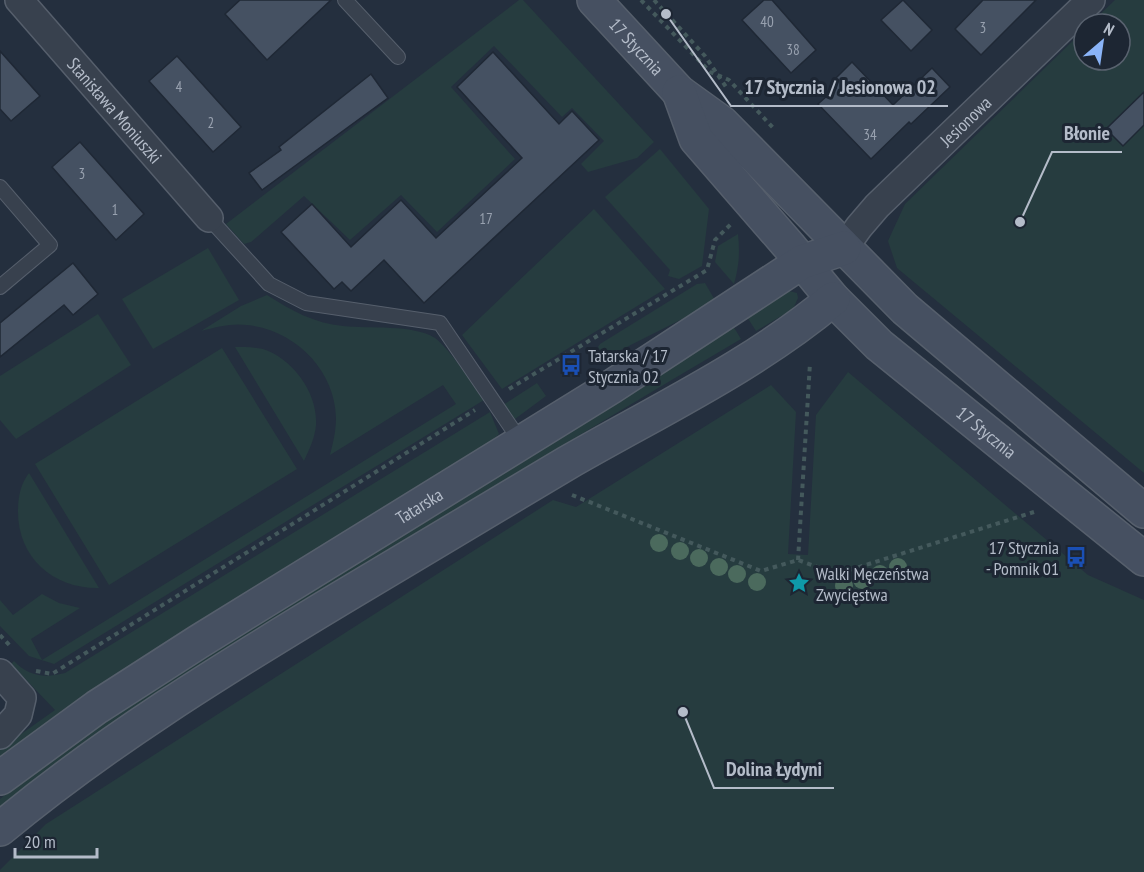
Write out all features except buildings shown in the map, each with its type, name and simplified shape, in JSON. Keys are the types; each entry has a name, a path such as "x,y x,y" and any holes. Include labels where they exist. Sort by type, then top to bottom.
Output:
{"main road":[{"name":"17 Stycznia","path":"594,0 679,92 722,123 906,309 1144,511"},
{"name":"17 Stycznia","path":"679,92 696,139 833,299 879,345 1144,558"},
{"name":"Tatarska","path":"0,778 97,707 611,387 802,262 844,248"},
{"path":"0,829 41,794 124,734 223,669 557,469 741,364 833,299 844,248"}],"street":[{"name":"Stanisława Moniuszki","path":"19,0 209,218"},
{"name":"Jesionowa","path":"844,248 877,206 1091,0"},
{"path":"0,735 18,715 22,698 8,662"}],"lane":[{"path":"345,0 398,57"},
{"path":"0,187 50,245 0,287"},
{"path":"209,218 268,284 306,303 440,323 521,442"}],"path":[{"path":"33,671 52,674 492,399 707,270 715,240 723,231"},
{"path":"798,560 810,363"},
{"path":"571,495 762,571 798,560 837,574 1034,512"},
{"path":"0,635 8,662"}],"green space":[{"path":"519,0 523,0 654,142 637,158 588,172 581,164 604,141 572,108 562,117 494,46 451,87 515,159 437,232 401,195 350,240 304,196 251,242 244,244 226,224"},
{"path":"1115,0 1144,0 1144,473 897,268 888,241 905,204 1072,42 1072,72 1132,72 1132,12 1102,12"},
{"path":"660,149 709,209 702,266 679,279 668,276 670,270 605,197"},
{"path":"594,209 665,289 502,389 462,335"},
{"path":"738,234 739,259 734,284 715,262 718,246"},
{"path":"208,248 239,300 153,349 122,299"},
{"path":"705,283 716,302 605,358 598,347 600,344 697,284"},
{"path":"789,291 797,293 798,298 793,309 756,331 747,317"},
{"path":"267,295 294,311 322,322 343,326 403,329 435,338 454,358 484,400 54,664 29,656 0,626 0,600 13,615 42,594 59,603 80,608 31,639 42,660 456,404 443,385 330,455 336,423 334,400 320,369 309,355 296,344 265,328 236,325 201,331 241,306"},
{"path":"98,314 131,365 16,439 0,420 0,376"},
{"path":"733,326 741,339 215,658 84,745 0,809 0,799 32,773 183,668"},
{"path":"235,347 259,348 274,354 302,379 316,413 313,439 304,461"},
{"path":"222,348 297,469 109,585 35,464"},
{"path":"848,372 1088,575 1144,600 1144,872 0,872 46,824 553,500 576,507 771,385 796,412 788,554 808,555 816,415"},
{"path":"537,383 546,396 515,419 511,418 503,405"},
{"path":"490,412 499,434 488,445 0,760 0,749 55,710 11,664 14,661 25,670 38,675 65,673"},
{"path":"29,473 99,588 83,587 54,577 32,557 24,543 18,512 20,491"}],"place":[{"name":"17 Stycznia / Jesionowa 02","path":"666,14"},
{"name":"Błonie","path":"1020,222"},
{"name":"Tatarska / 17 Stycznia 02","path":"571,365"},
{"name":"17 Stycznia - Pomnik 01","path":"1076,557"},
{"name":"Walki Męczeństwa Zwycięstwa","path":"799,583"},
{"name":"Dolina Łydyni","path":"683,712"}]}
